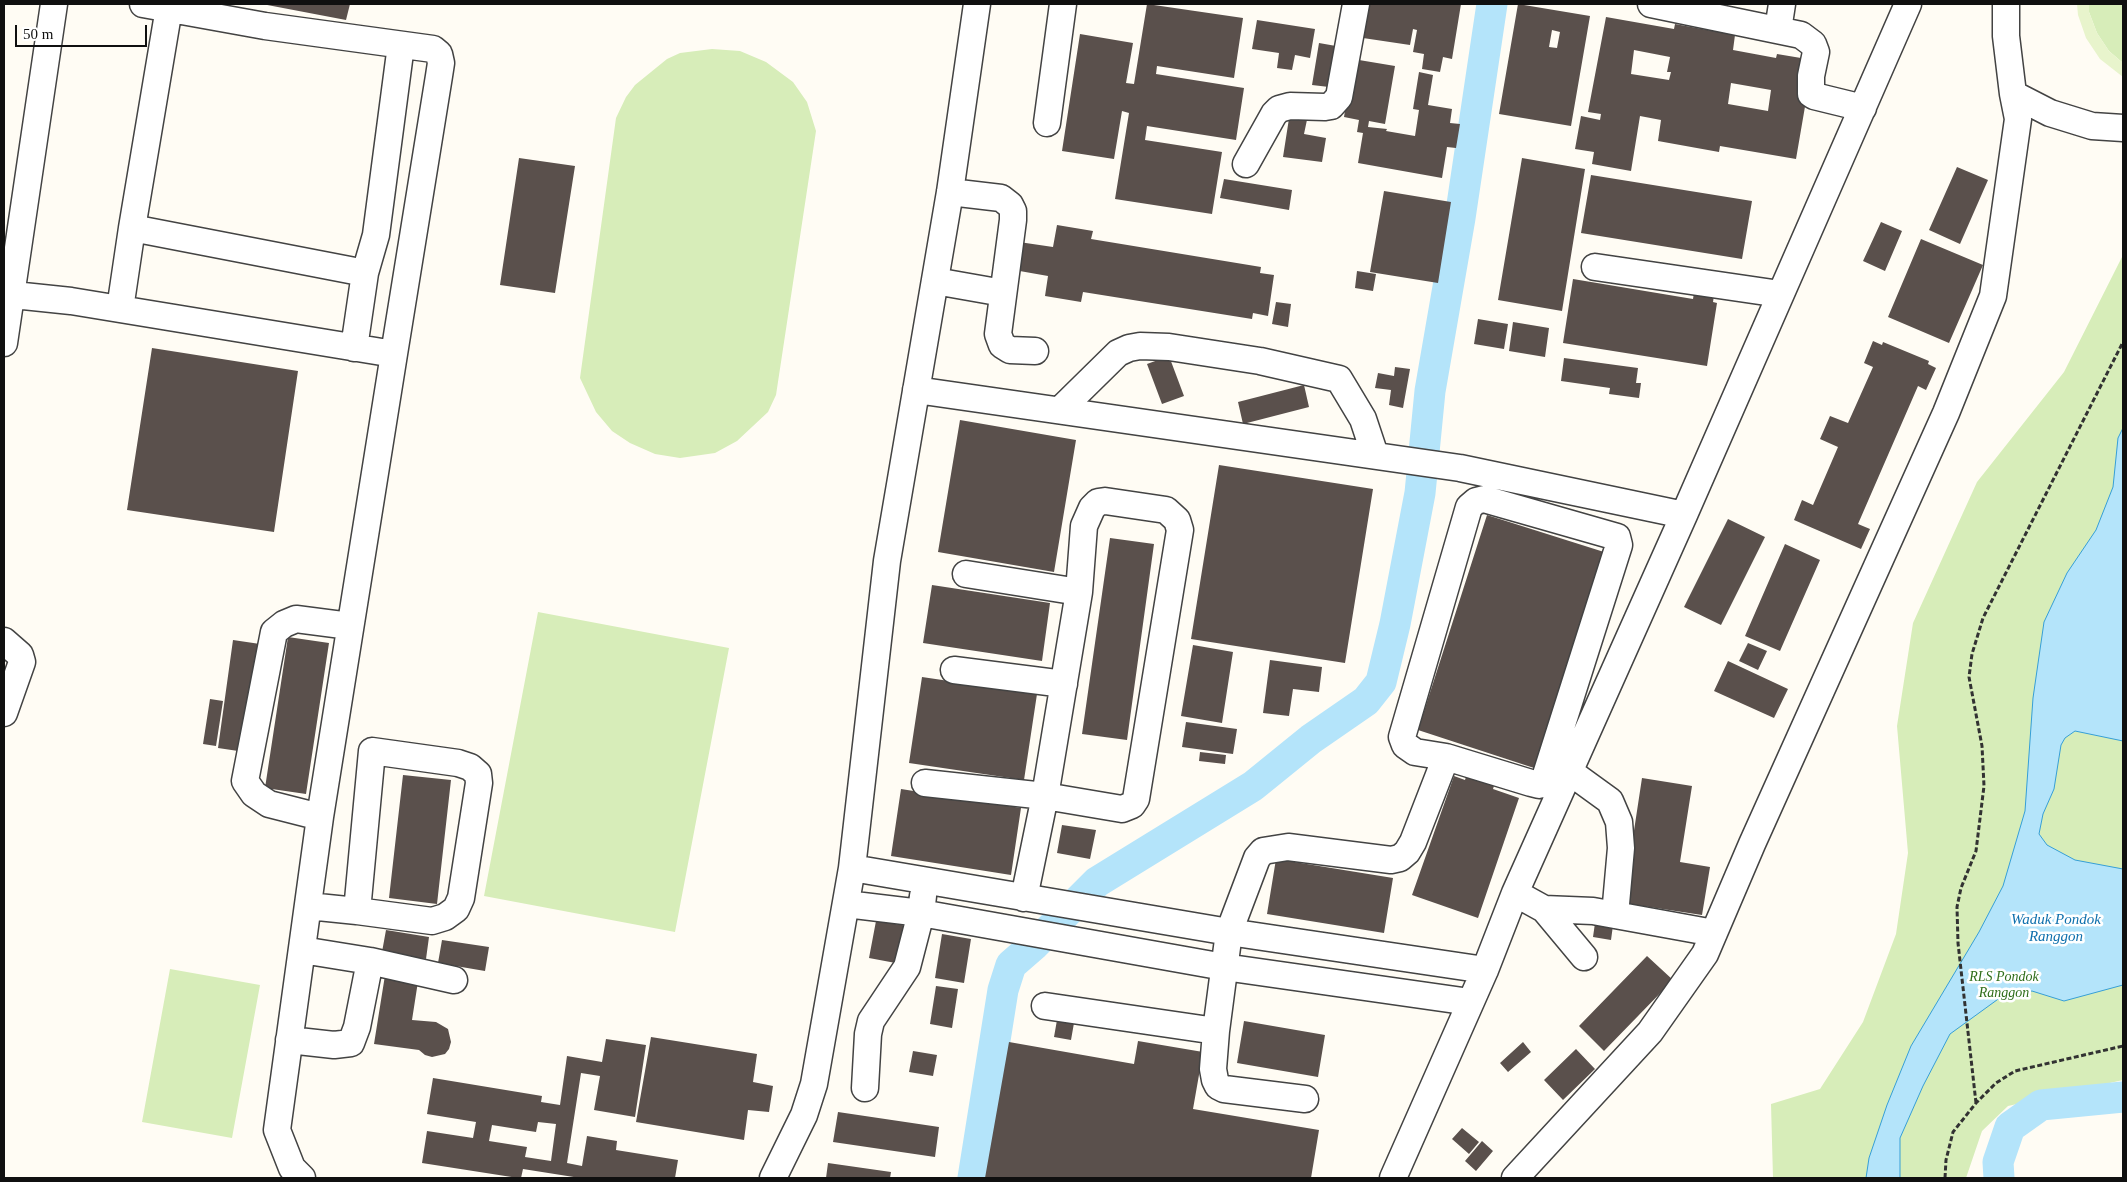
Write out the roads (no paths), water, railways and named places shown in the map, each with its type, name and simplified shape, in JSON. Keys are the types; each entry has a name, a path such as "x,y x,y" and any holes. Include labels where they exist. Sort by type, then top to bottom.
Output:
{"lane":[{"path":"4,343 7,294 54,4"},
{"path":"143,4 265,26 433,49 439,54 441,63 320,817 277,1130 292,1168 302,1178"},
{"path":"773,1178 804,1115 814,1084 846,904 852,868 887,561 950,192 977,4"},
{"path":"1047,123 1063,4"},
{"path":"1246,164 1274,114 1279,110 1290,106 1331,106 1339,97 1356,4"},
{"path":"1651,4 1801,35 1813,44 1816,52 1811,76 1811,94 1863,108"},
{"path":"1778,30 1782,4"},
{"path":"1394,1178 1485,970 1515,893 1684,515 1908,4"},
{"path":"1515,1178 1650,1032 1705,954 1946,414 1993,296 2018,119 2006,36 2006,4"},
{"path":"120,309 169,8"},
{"path":"354,348 365,273 376,236 401,45"},
{"path":"2013,94 2050,114 2092,126 2123,128"},
{"path":"950,192 1001,198 1010,205 1013,211 1013,220 998,334 1002,344 1010,350 1036,351"},
{"path":"132,228 365,273"},
{"path":"1595,267 1780,294"},
{"path":"935,281 1003,293"},
{"path":"7,294 71,300 394,354"},
{"path":"1060,410 1118,353 1140,346 1169,347 1260,361 1339,379 1385,456"},
{"path":"916,390 1460,468 1684,515"},
{"path":"1484,499 1617,537 1618,545 1544,781 1539,785 1531,784 1446,757 1415,752 1405,745 1402,737 1470,506 1476,501 1484,499"},
{"path":"925,782 1045,796 1122,809 1132,805 1136,798 1180,530 1177,520 1166,510 1105,501 1098,502 1092,508 1084,526 1079,592 1045,796 1024,898"},
{"path":"966,574 1079,592"},
{"path":"320,817 269,804 254,794 245,781 274,632 284,624 296,619 350,626"},
{"path":"4,642 20,655 22,662 4,713"},
{"path":"954,670 1064,684"},
{"path":"308,906 357,910 432,921 445,917 456,909 461,898 479,783 478,774 470,767 458,763 372,751 331,748"},
{"path":"357,910 372,751"},
{"path":"1305,1099 1224,1089 1218,1086 1215,1080 1213,1069 1216,1031 1229,932 1257,858 1263,851 1288,847 1391,860 1400,858 1407,852 1413,842 1446,757"},
{"path":"1570,772 1610,801 1619,822 1621,848 1615,915"},
{"path":"852,868 1229,932 1485,970"},
{"path":"865,1088 868,1034 871,1021 907,967 921,913 924,880"},
{"path":"1515,893 1544,909 1584,957"},
{"path":"846,904 921,913 1224,967 1470,1002"},
{"path":"1544,909 1593,911 1714,932"},
{"path":"302,950 370,961 454,980"},
{"path":"289,1040 334,1045 351,1043 357,1027 370,961"},
{"path":"1045,1006 1216,1031"}],"water":[{"name":"Waduk Pondok Ranggon","path":"2123,428 2123,741 2075,731 2065,738 2061,745 2054,789 2043,814 2039,834 2047,845 2075,860 2123,869 2123,985 2064,1001 2032,991 2001,997 1950,1034 1923,1086 1900,1138 1900,1178 1866,1178 1869,1158 1887,1105 1911,1046 1979,932 2003,886 2025,811 2033,698 2044,622 2067,573 2096,530 2113,487 2118,438"}],"waterway":[{"path":"973,1178 1003,990 1011,965 1034,945 1097,882 1253,786 1311,739 1366,701 1381,682 1395,624 1420,493 1430,391 1460,218 1492,4"},
{"path":"1999,1178 1998,1162 2010,1127 2041,1105 2123,1097"}],"park label":[{"name":"RLS Pondok Ranggon","path":"2004,986"}]}
